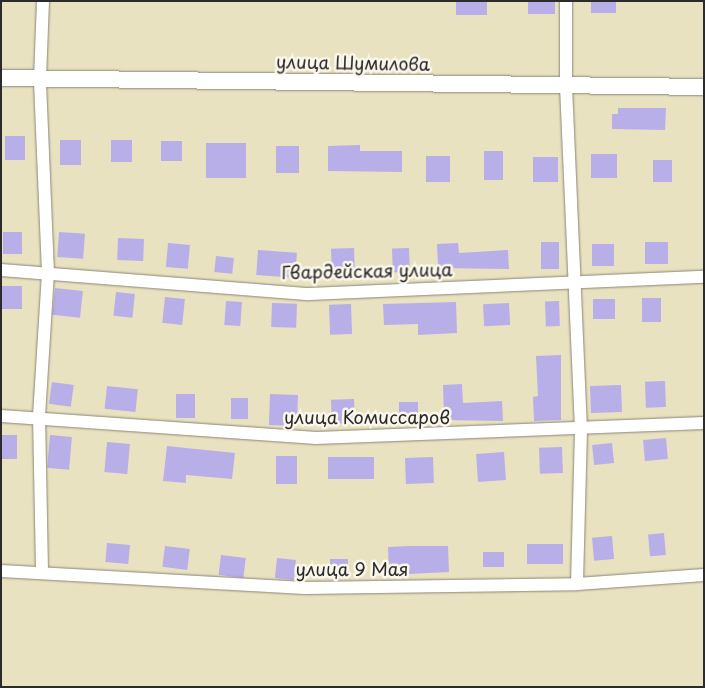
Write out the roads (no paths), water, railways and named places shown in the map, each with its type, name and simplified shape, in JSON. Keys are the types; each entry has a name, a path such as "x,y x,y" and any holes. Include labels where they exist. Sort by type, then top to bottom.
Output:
{"street":[{"path":"42,571 39,416 48,273 40,79 43,1"},
{"path":"566,1 566,86 581,430 577,584"},
{"name":"улица Шумилова","path":"1,78 704,87"},
{"name":"Гвардейская улица","path":"1,270 309,294 704,276"},
{"name":"улица Комиссаров","path":"1,416 39,416 316,438 581,430 704,423"},
{"name":"улица 9 Мая","path":"1,571 42,571 304,588 577,584 704,575"}]}
